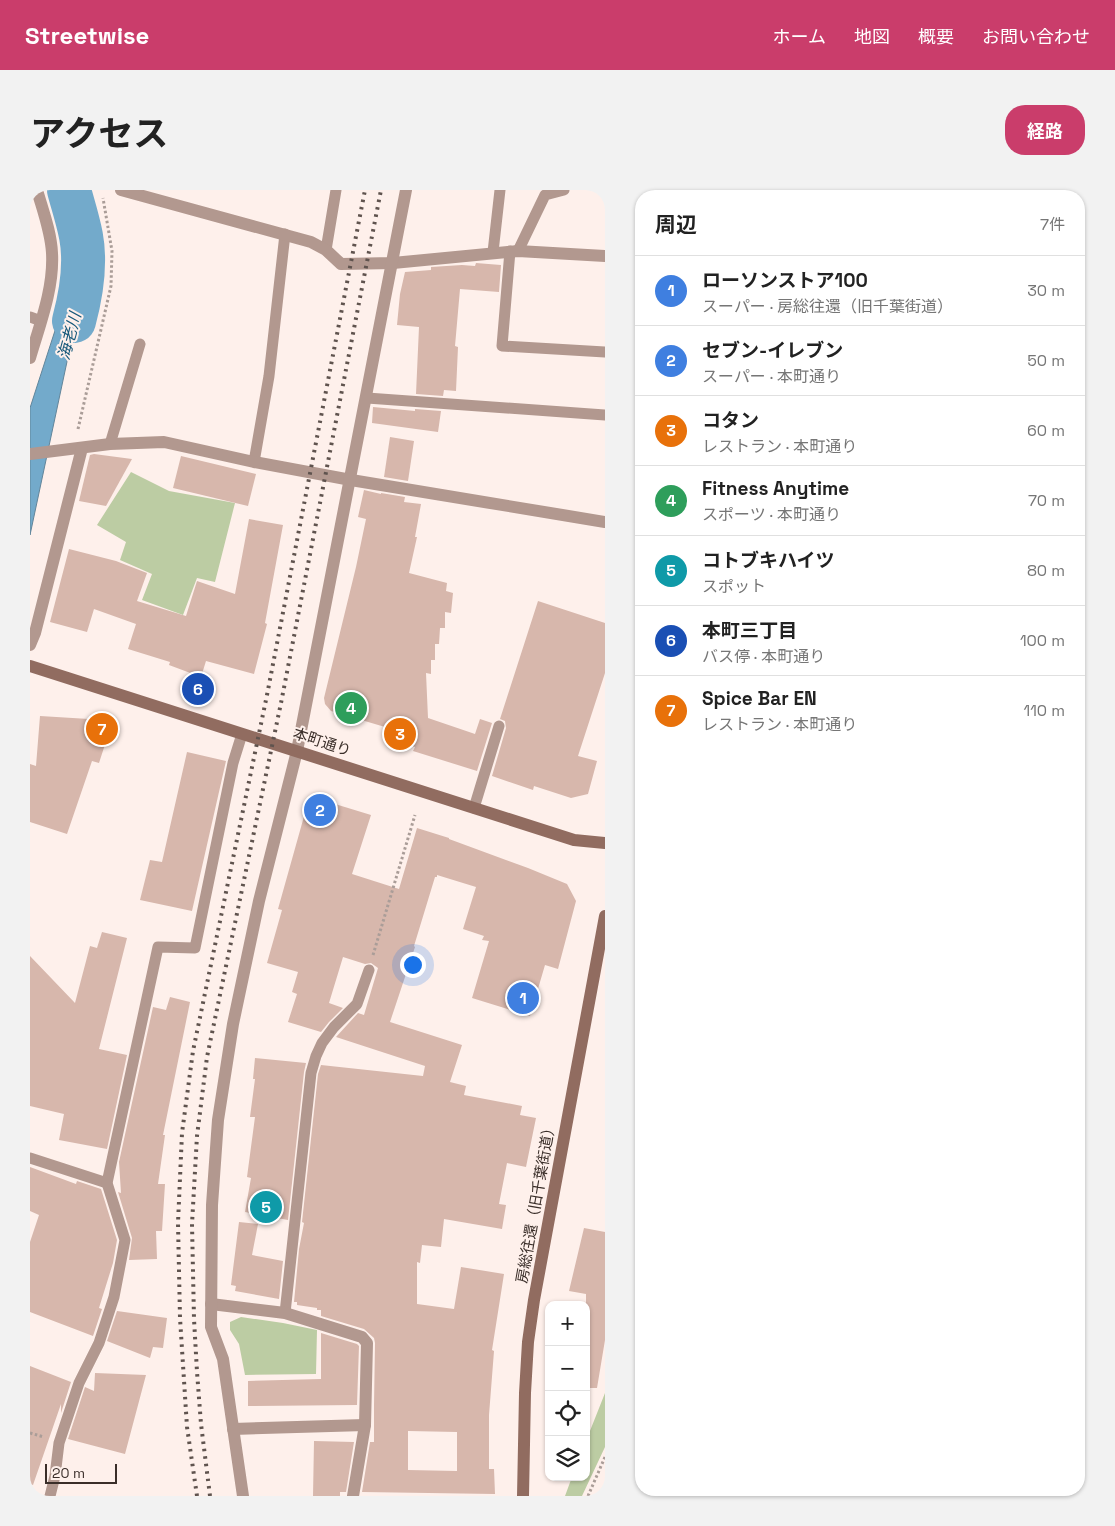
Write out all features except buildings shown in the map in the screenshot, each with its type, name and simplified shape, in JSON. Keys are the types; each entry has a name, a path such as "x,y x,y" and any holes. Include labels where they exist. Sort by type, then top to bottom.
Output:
{"street":[{"path":"30,358 35,319 52,275 50,236 37,190"},
{"path":"121,190 167,196 312,242 326,250 341,264 393,263 514,251 605,256"},
{"path":"243,1496 223,1360 211,1327 212,1205 218,1120 233,1024 259,901 297,751 406,190"},
{"path":"30,454 110,444 164,442 254,462 351,480 605,522"},
{"path":"30,645 35,633 72,450"},
{"name":"本町通り","path":"30,666 574,840 605,843"},
{"name":"房総往還（旧千葉街道）","path":"523,1496 528,1342 605,916"},
{"path":"211,1304 285,1313 362,1336 367,1343 365,1425 353,1496"},
{"path":"233,1429 365,1425"}],"lane":[{"path":"326,250 336,190"},
{"path":"493,252 500,190"},
{"path":"564,190 545,195 514,251 502,346 605,352"},
{"path":"254,462 269,376 285,234"},
{"path":"110,444 140,344"},
{"path":"367,398 605,414"},
{"path":"474,808 499,726"},
{"path":"50,1496 55,1476 59,1443 79,1383 99,1343 114,1297 125,1240 107,1183 158,947 195,948 233,763 242,734"},
{"path":"285,1313 312,1073 316,1056 322,1043 334,1027 357,1004 368,970"},
{"path":"30,1158 107,1183"}],"path":[{"path":"72,450 111,286 112,251 101,190"},
{"path":"368,970 416,814"},
{"path":"588,1496 605,1457"}],"green space":[{"path":"131,472 169,491 235,503 215,582 197,578 183,615 142,600 152,574 120,560 126,542 97,525"},
{"path":"241,1317 317,1330 316,1374 245,1375 239,1344 230,1330 230,1322"},
{"path":"605,1393 605,1447 590,1479 590,1436 590,1431"},
{"path":"571,1481 589,1481 582,1496 565,1496"}],"water":[{"path":"81,250 84,282 30,535 30,408"}],"waterway":[{"name":"海老川","path":"69,190 80,230 83,257 81,290 74,321"}],"railway":[{"path":"197,1496 187,1427 180,1318 178,1223 182,1133 193,1051 267,695 365,190"},
{"path":"210,1496 197,1372 192,1224 197,1136 207,1057 281,703 381,190"}],"place":[{"name":"本町三丁目","path":"198,689"},
{"name":"Fitness Anytime","path":"351,708"},
{"name":"Spice Bar EN","path":"102,729"},
{"name":"コタン","path":"400,734"},
{"name":"セブン-イレブン","path":"320,810"},
{"name":"ローソンストア100","path":"523,998"},
{"name":"コトブキハイツ","path":"266,1207"}]}
